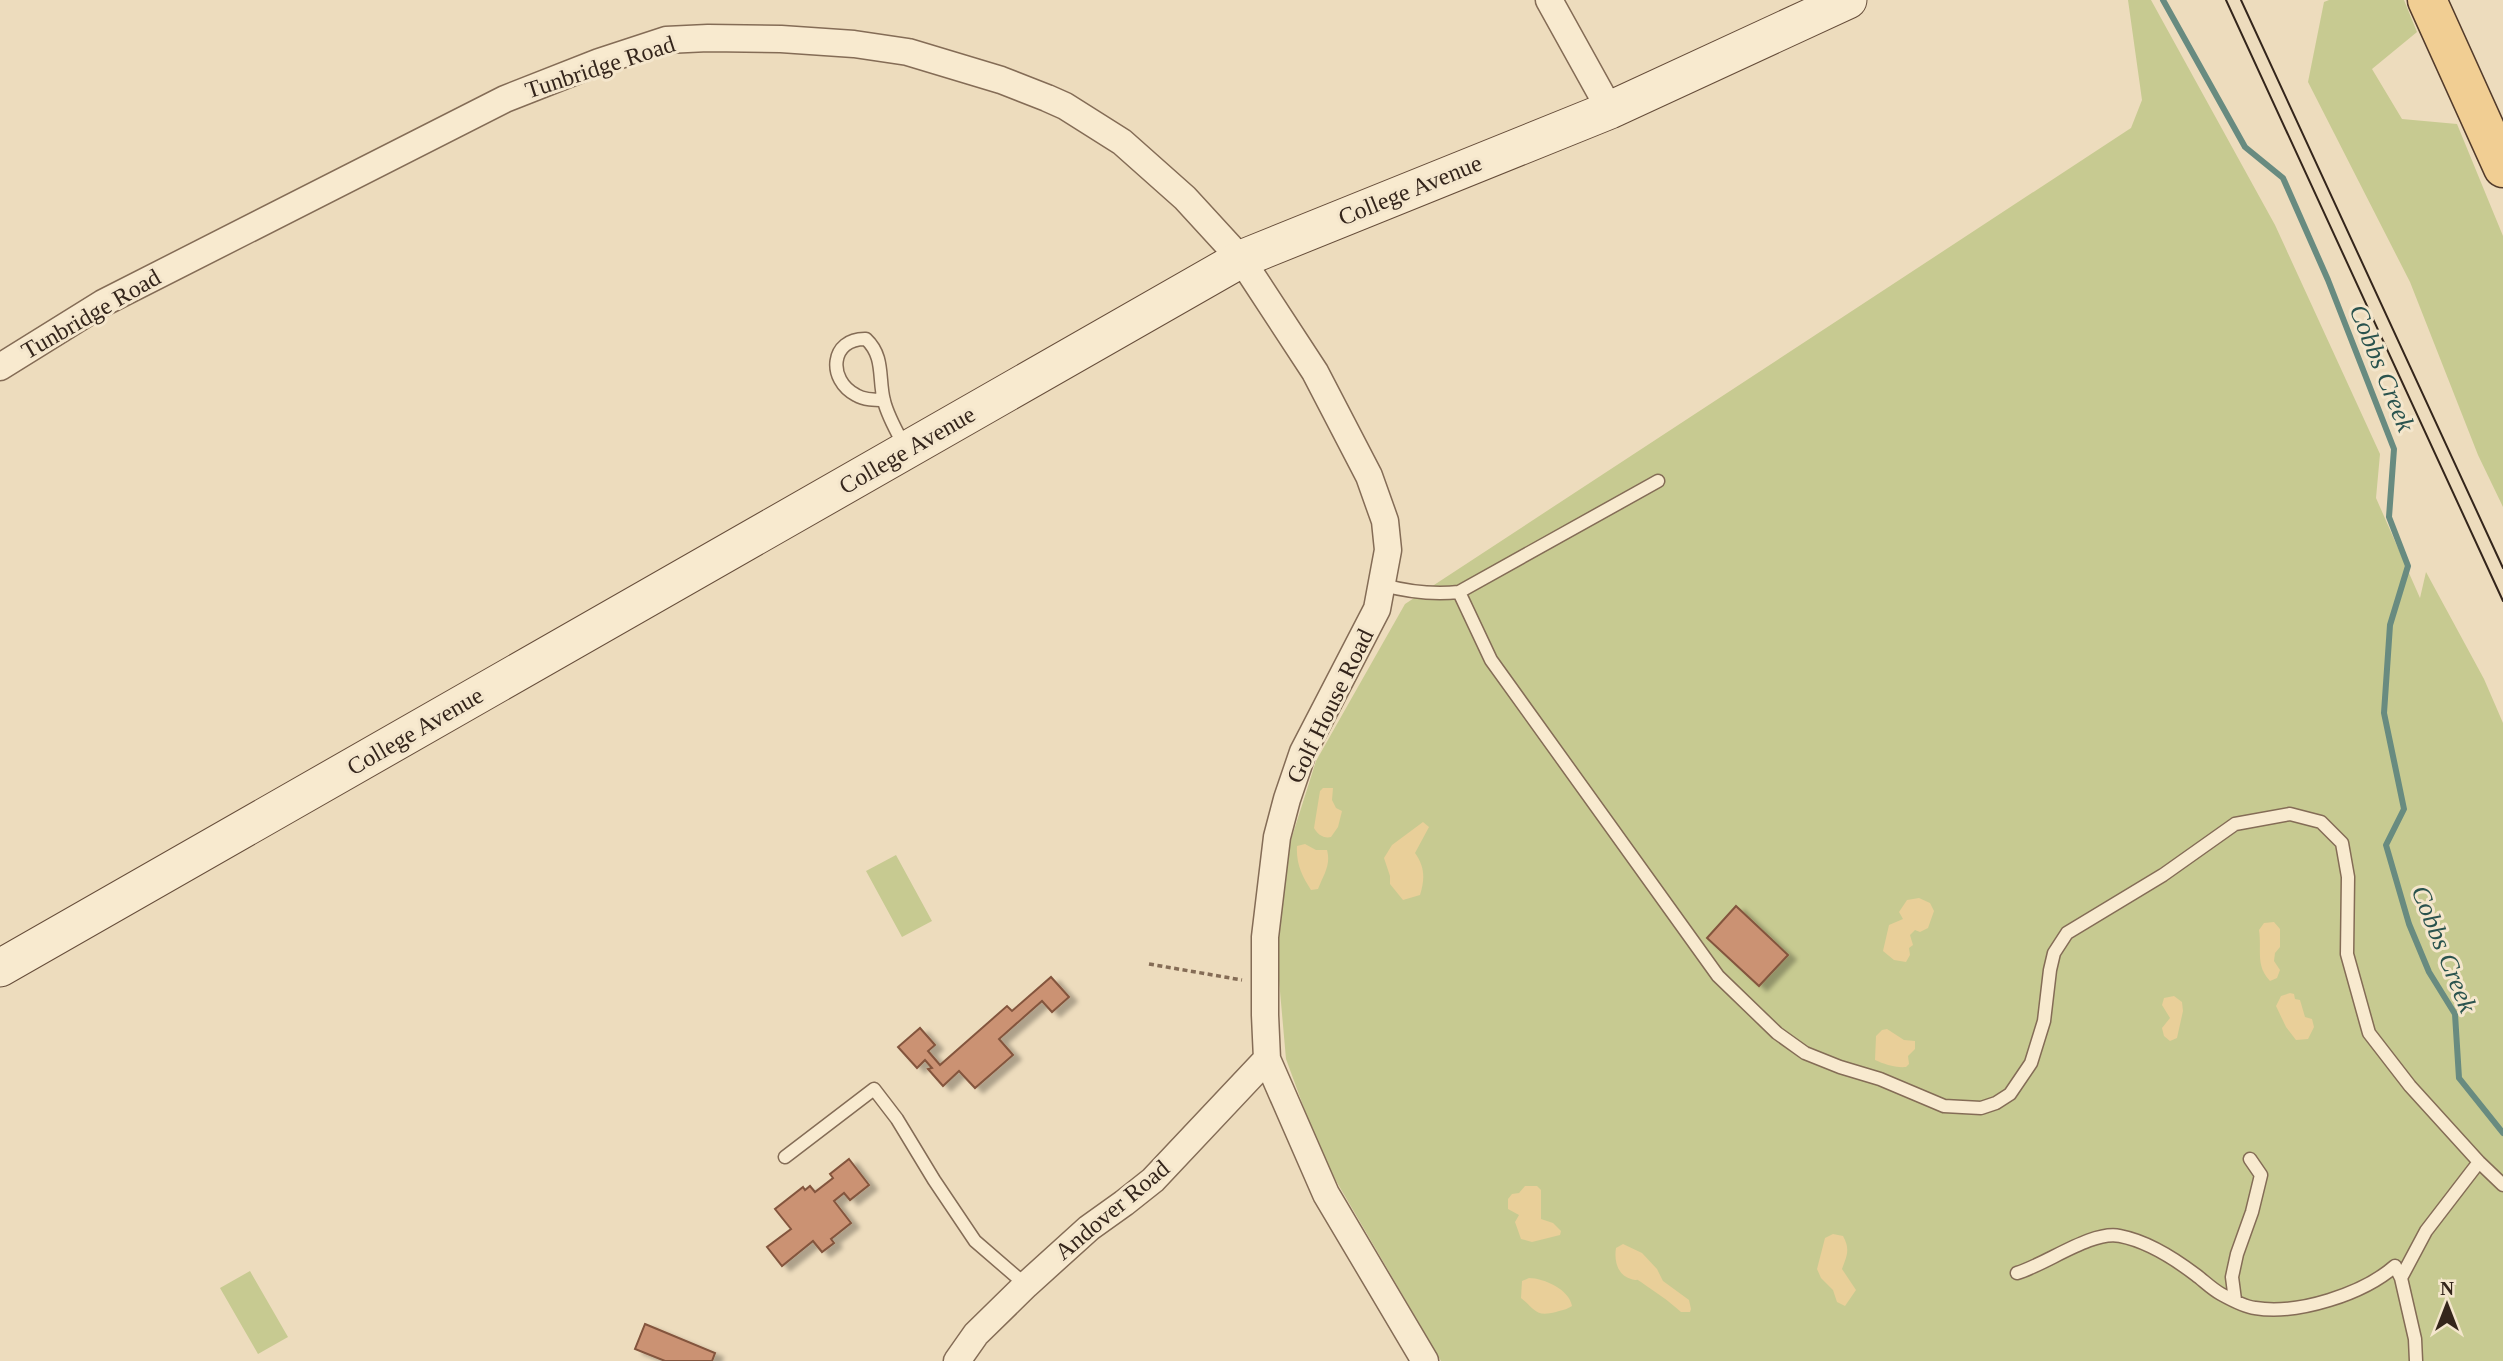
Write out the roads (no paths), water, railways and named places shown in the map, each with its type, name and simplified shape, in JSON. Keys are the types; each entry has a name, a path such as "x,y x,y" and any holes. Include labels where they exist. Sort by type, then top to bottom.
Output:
{"main road":[{"name":"College Avenue","path":"0,968 1241,259 1610,110 1848,0"},
{"path":"2427,0 2503,169"}],"street":[{"path":"1549,0 1610,110"},
{"name":"Tunbridge Road","path":"0,368 103,303 505,99 666,40 781,39 908,52 1047,97 1122,142 1185,198 1241,259"},
{"name":"Golf House Road","path":"1241,259 1315,372 1369,476 1385,521 1388,550 1377,609 1303,752 1277,837 1265,937 1267,1059 1326,1194 1425,1361"},
{"name":"Andover Road","path":"957,1361 976,1334 1026,1285 1089,1228 1153,1180 1267,1059"}],"lane":[{"path":"884,400 856,396 842,383 835,368 840,349 854,339 866,339 875,348 881,368 884,400 906,450"},
{"path":"1383,585 1408,592 1459,592 1658,481"},
{"path":"1459,592 1491,660 1718,976 1777,1033 1805,1053 1880,1079 1944,1106 1981,1108 1996,1103 2010,1094 2031,1063 2044,1021 2054,953 2067,933 2163,875 2235,824 2290,814 2321,822 2342,842 2348,877 2347,954 2369,1033 2410,1086 2503,1185"},
{"path":"785,1157 873,1089 897,1119 975,1241 1026,1285"},
{"path":"2235,1300 2232,1277 2261,1175 2250,1159"},
{"path":"2401,1278 2426,1231 2479,1162"},
{"path":"2017,1273 2034,1268 2101,1235 2120,1236 2150,1247 2193,1273 2220,1294 2255,1308 2317,1304 2350,1294 2382,1277 2395,1266 2401,1278 2415,1339 2416,1361"}],"waterway":[{"name":"Cobbs Creek","path":"2163,0 2245,147 2283,178 2328,280 2394,449 2389,517 2408,566 2390,625 2384,713 2404,809 2386,845 2409,924 2429,972 2455,1014 2459,1078 2503,1133"}],"tram line":[{"path":"2226,0 2503,601"},
{"path":"2241,0 2503,568"}]}
